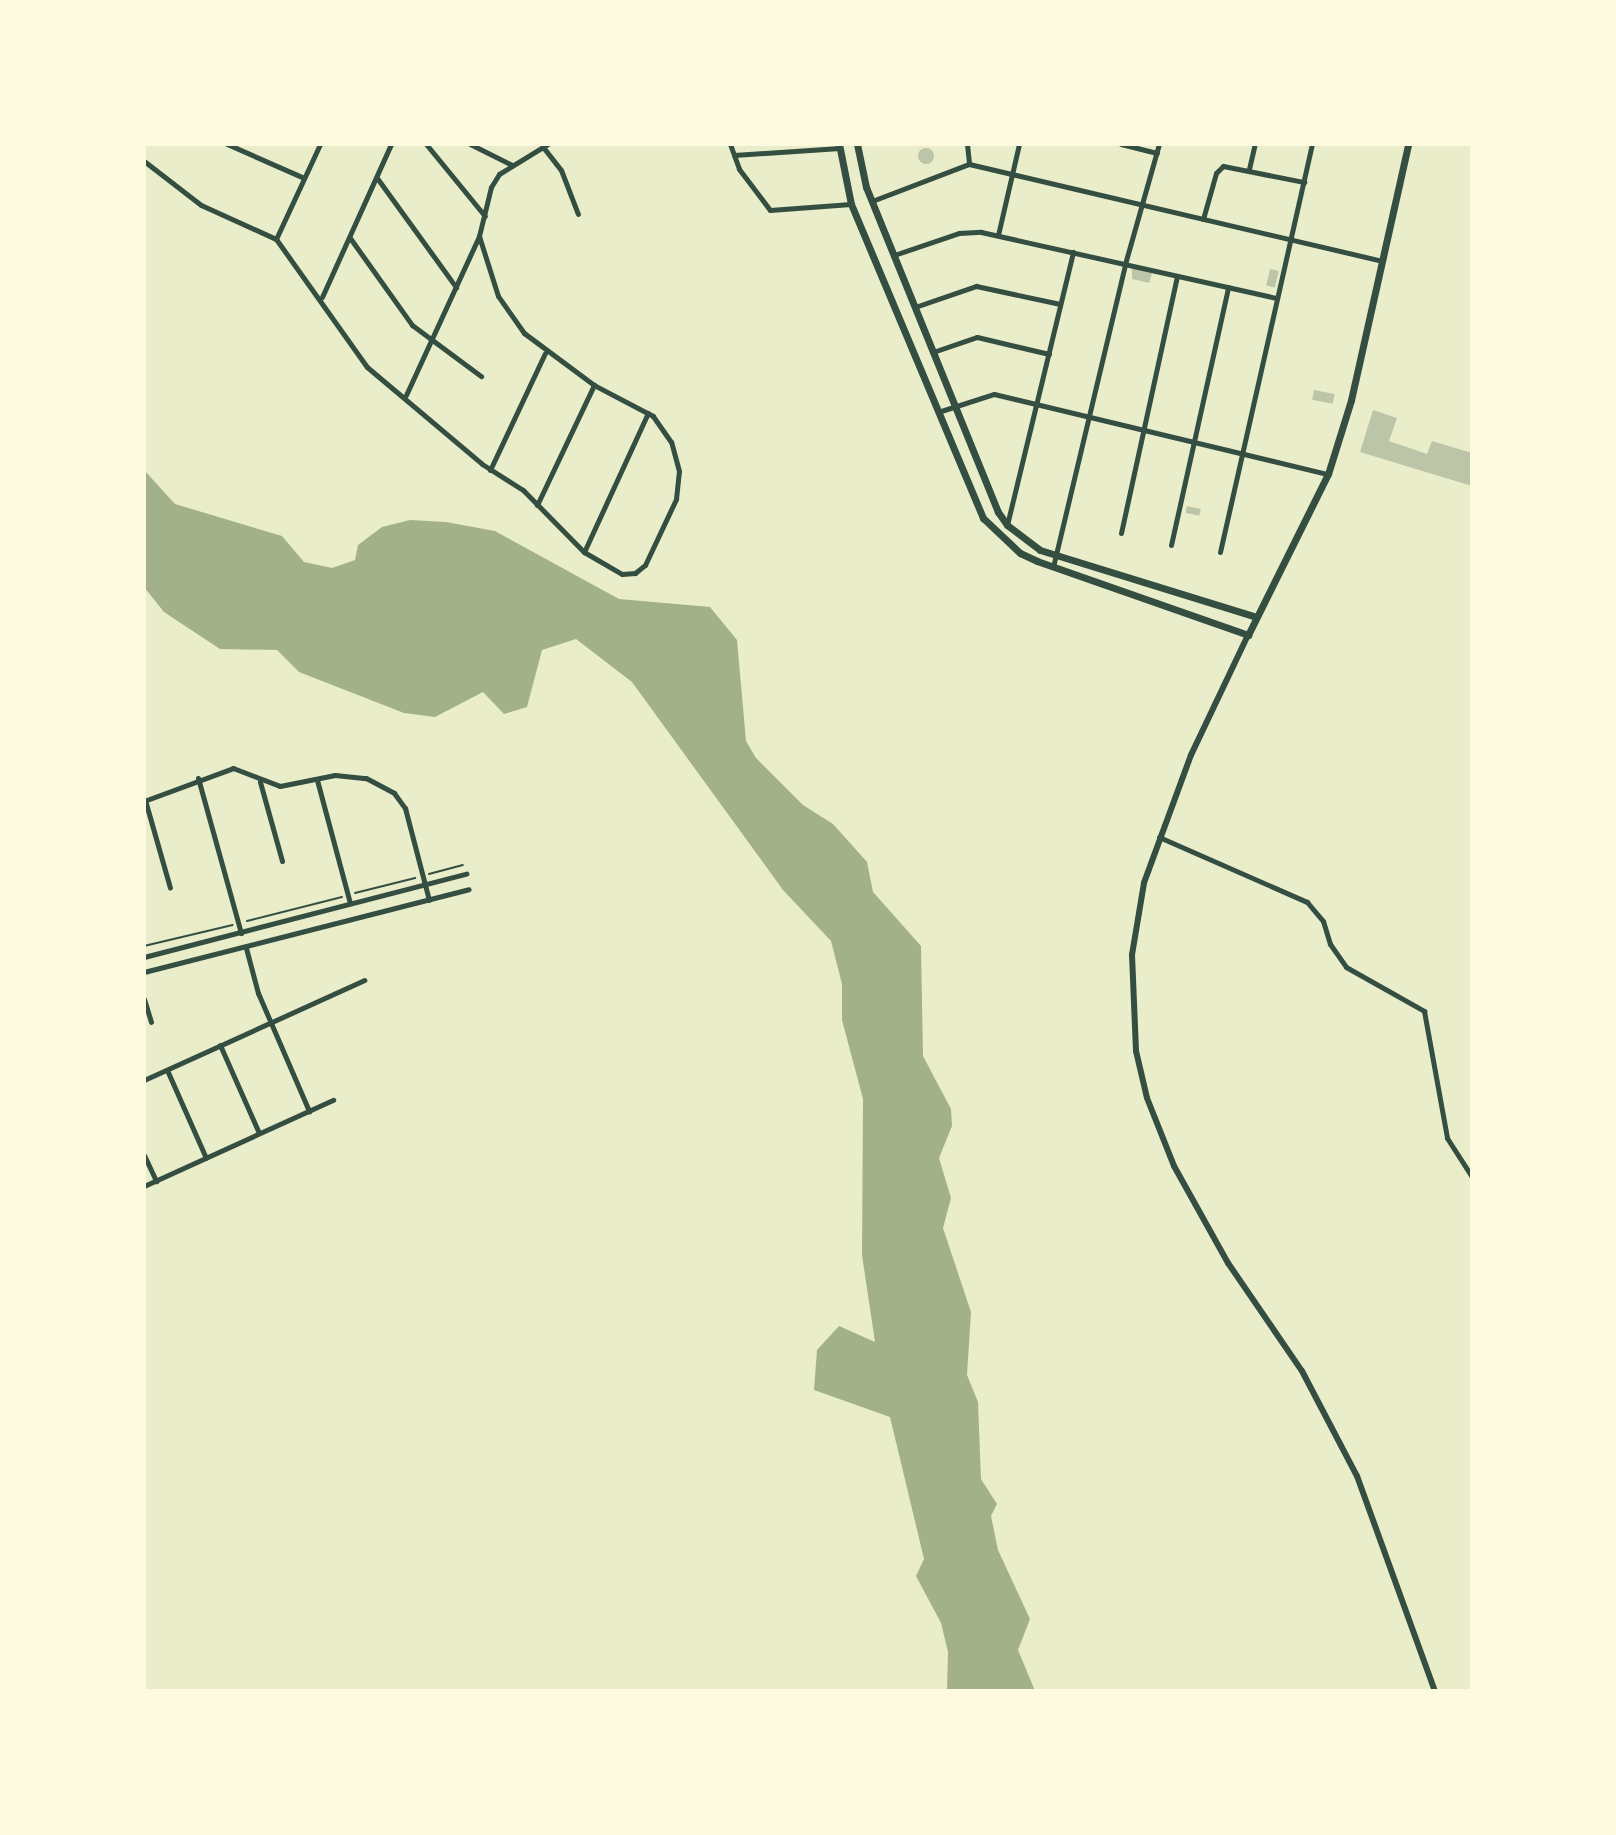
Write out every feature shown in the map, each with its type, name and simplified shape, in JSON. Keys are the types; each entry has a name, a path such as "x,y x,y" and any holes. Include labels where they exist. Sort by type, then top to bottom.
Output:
{"main road":[{"path":"857,144 872,201 1007,525 1031,545 1056,555 1253,616"},
{"path":"840,146 851,204 983,518 1020,553 1248,635 1253,616 1328,474 1351,400 1408,144"}],"street":[{"path":"227,144 304,178"},
{"path":"276,239 320,144"},
{"path":"322,297 391,144"},
{"path":"426,144 485,216"},
{"path":"470,144 513,165"},
{"path":"730,144 770,210 851,204"},
{"path":"967,144 969,164"},
{"path":"998,235 1019,144"},
{"path":"1121,144 1157,153"},
{"path":"1053,567 1125,264 1145,205 1159,144"},
{"path":"1249,169 1255,144"},
{"path":"1220,552 1312,144"},
{"path":"406,395 479,236 491,187 513,165 545,145 561,170 578,214"},
{"path":"734,155 840,146"},
{"path":"144,161 201,205 276,239 322,297 367,367 406,395 490,470 537,505 584,552 629,575 645,565 676,499 679,471 671,442 648,413 594,385 545,353 514,322 498,296 479,236"},
{"path":"872,201 969,164 1382,261"},
{"path":"1203,219 1218,170 1249,169 1304,182"},
{"path":"377,178 456,288"},
{"path":"894,255 959,233 998,235 1277,298"},
{"path":"350,238 412,325 481,376"},
{"path":"1007,525 1073,252"},
{"path":"1121,533 1177,276"},
{"path":"915,307 976,286 1060,304"},
{"path":"1171,545 1228,287"},
{"path":"933,352 977,337 1049,354"},
{"path":"490,470 545,353"},
{"path":"537,505 594,385"},
{"path":"938,412 954,404 994,394 1328,474"},
{"path":"584,552 648,413"},
{"path":"1248,635 1159,837 1141,895 1132,955 1133,1028 1147,1098 1174,1166 1228,1263 1283,1341 1345,1451 1435,1691"},
{"path":"170,888 145,801 198,778 233,768 260,781 280,786 335,775 366,778 394,793 405,808 429,900"},
{"path":"198,778 241,933"},
{"path":"317,780 350,903"},
{"path":"260,781 282,861"},
{"path":"1159,837 1307,902 1323,921 1330,944 1346,967 1424,1011 1447,1138 1472,1177"},
{"path":"144,957 466,874"},
{"path":"144,972 469,889"},
{"path":"246,948 271,1021 309,1111"},
{"path":"144,1080 364,980"},
{"path":"144,999 151,1022"},
{"path":"220,1045 259,1133"},
{"path":"167,1070 206,1158"},
{"path":"144,1186 333,1100"},
{"path":"144,1155 156,1181"}],"path":[{"path":"144,946 463,865"}],"shaded area":[{"path":"144,470 175,504 282,536 304,562 332,568 355,560 358,545 382,527 410,520 446,522 495,531 619,599 710,607 737,640 746,741 756,758 803,805 833,824 867,862 873,892 921,946 923,1056 951,1109 952,1126 939,1158 951,1198 943,1228 971,1312 967,1375 978,1402 981,1479 997,1504 991,1516 998,1550 1030,1619 1018,1650 1035,1691 947,1691 948,1652 941,1623 916,1576 924,1559 890,1417 814,1390 817,1350 839,1326 875,1342 862,1255 863,1099 842,1020 842,984 831,941 783,890 632,682 576,639 542,650 527,707 504,714 483,692 435,717 404,713 299,672 277,650 220,649 164,612 144,587"}],"building":[{"path":"926,148 934,156 926,164 918,156"},
{"path":"1132,268 1152,273 1149,283 1132,279"},
{"path":"1270,269 1279,271 1275,288 1266,286"},
{"path":"1314,390 1335,394 1333,404 1312,400"},
{"path":"1373,410 1397,418 1389,441 1427,454 1432,441 1472,453 1472,486 1360,452"},
{"path":"1187,506 1201,509 1199,516 1186,513"}]}
